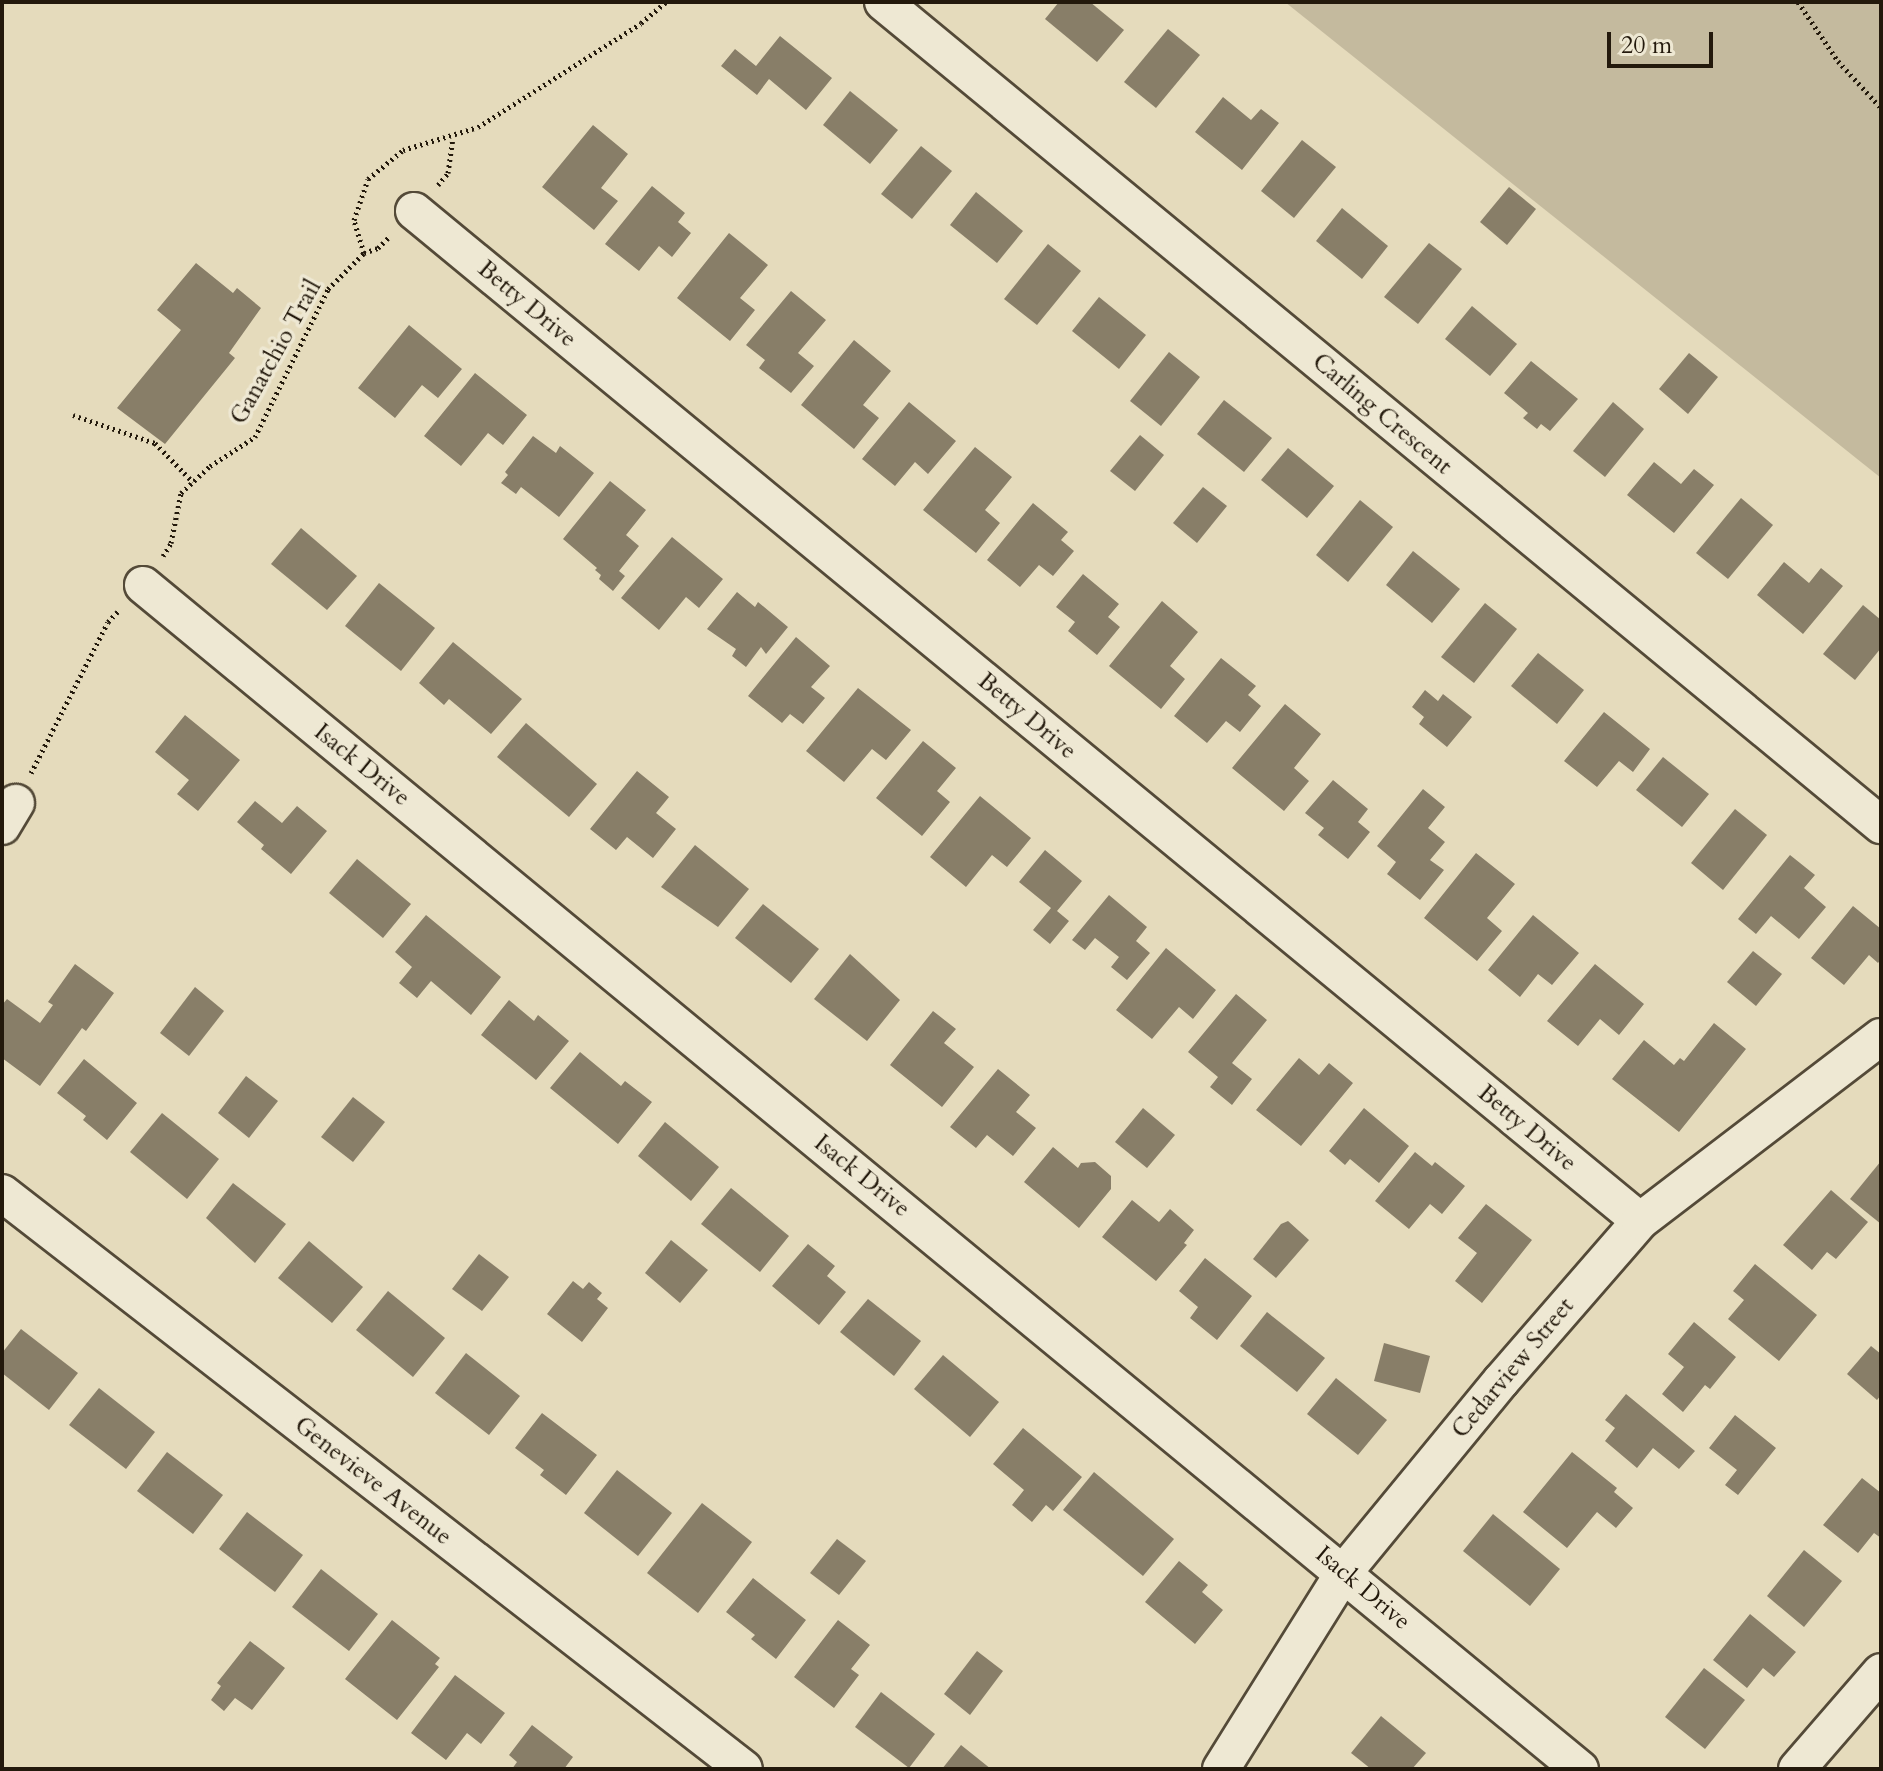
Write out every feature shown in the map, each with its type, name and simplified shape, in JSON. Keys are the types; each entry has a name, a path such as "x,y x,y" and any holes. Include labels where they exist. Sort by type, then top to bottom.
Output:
{"street":[{"name":"Carling Crescent","path":"883,2 1881,825"},
{"name":"Betty Drive","path":"414,211 1640,1221"},
{"name":"Isack Drive","path":"143,585 1580,1769"},
{"name":"Cedarview Street","path":"1221,1769 1344,1572 1501,1381 1640,1221 1881,1037"},
{"name":"Genevieve Avenue","path":"2,1193 744,1769"},
{"path":"1797,1769 1881,1672"}],"path":[{"path":"364,253 354,220 368,179 403,150 453,138 478,127 641,23 666,2"},
{"path":"1798,2 1838,61 1881,108"},
{"path":"448,173 453,138"},
{"name":"Ganatchio Trail","path":"171,543 181,493 210,466 255,437 328,289 364,253 378,248"},
{"path":"73,415 155,443 193,482"},
{"path":"9,814 108,622"}],"shaded area":[{"path":"1285,2 1881,2 1881,478"}],"building":[{"path":"1059,2 1090,2 1124,30 1097,62 1045,19"},
{"path":"1168,29 1200,55 1156,108 1124,82"},
{"path":"780,36 832,78 806,110 769,79 757,95 721,66 735,49 756,66"},
{"path":"850,91 898,130 870,164 823,125"},
{"path":"1223,97 1251,120 1261,109 1279,123 1242,170 1195,132"},
{"path":"593,125 628,154 601,188 618,201 594,230 542,187"},
{"path":"1302,140 1336,167 1294,218 1261,191"},
{"path":"921,146 952,171 912,219 881,194"},
{"path":"652,186 685,213 678,222 691,233 672,257 659,246 639,271 605,244"},
{"path":"1509,187 1536,209 1507,245 1480,222"},
{"path":"976,192 1023,231 997,263 950,225"},
{"path":"1342,208 1388,246 1362,279 1316,241"},
{"path":"729,233 768,265 740,298 755,310 730,341 677,298"},
{"path":"1429,243 1462,269 1418,324 1384,297"},
{"path":"1048,244 1081,271 1037,325 1004,299"},
{"path":"196,263 233,293 237,288 261,308 229,353 235,358 165,444 117,408 181,330 157,310"},
{"path":"791,291 826,320 798,353 814,366 791,393 759,368 765,360 746,345"},
{"path":"1099,297 1146,335 1119,369 1072,331"},
{"path":"1472,306 1517,344 1490,376 1445,339"},
{"path":"409,325 462,369 438,398 422,385 395,418 358,388"},
{"path":"854,340 891,371 863,405 879,418 854,449 801,405"},
{"path":"1169,352 1200,377 1161,426 1130,401"},
{"path":"1689,353 1718,377 1688,414 1659,389"},
{"path":"1531,361 1578,399 1550,431 1541,424 1537,429 1523,418 1528,413 1504,393"},
{"path":"475,373 527,415 503,445 488,433 461,466 424,436"},
{"path":"1224,400 1272,438 1244,472 1197,434"},
{"path":"909,402 956,441 928,474 915,462 895,486 862,459"},
{"path":"1613,402 1644,429 1605,477 1573,451"},
{"path":"1140,435 1164,455 1135,491 1110,471"},
{"path":"533,436 556,453 560,446 594,473 559,517 521,487 516,494 501,483 508,475 505,472"},
{"path":"975,447 1012,477 985,510 1000,523 976,553 923,510"},
{"path":"1288,448 1334,486 1307,518 1261,480"},
{"path":"1654,462 1681,484 1694,469 1714,485 1674,533 1627,495"},
{"path":"610,481 646,510 626,535 639,546 619,571 625,576 613,591 599,579 601,575 595,570 597,568 563,539"},
{"path":"1203,487 1227,506 1197,543 1173,523"},
{"path":"1741,498 1773,525 1728,579 1696,553"},
{"path":"1360,500 1393,527 1348,582 1316,555"},
{"path":"1033,503 1068,532 1061,540 1074,551 1053,576 1039,565 1020,587 987,560"},
{"path":"301,528 357,576 327,610 271,564"},
{"path":"672,537 723,579 699,608 686,597 659,630 621,598"},
{"path":"1413,551 1460,589 1432,623 1386,585"},
{"path":"1784,562 1809,583 1821,568 1843,586 1803,634 1757,595"},
{"path":"1083,574 1119,604 1108,617 1120,627 1097,655 1068,631 1075,622 1056,607"},
{"path":"379,583 435,628 401,671 345,626"},
{"path":"737,592 755,607 758,602 788,627 766,654 761,647 746,667 732,656 736,649 707,629"},
{"path":"1162,601 1198,632 1170,666 1185,679 1161,709 1109,666"},
{"path":"1485,603 1517,629 1474,683 1441,657"},
{"path":"1863,605 1881,620 1881,648 1855,680 1823,654"},
{"path":"796,637 830,666 811,687 825,698 803,724 790,714 782,723 748,696"},
{"path":"453,642 522,699 491,734 449,699 444,705 419,683"},
{"path":"1538,653 1584,690 1557,724 1511,686"},
{"path":"1221,658 1256,686 1248,695 1261,706 1240,732 1226,721 1207,743 1174,716"},
{"path":"858,688 911,730 886,760 872,749 844,782 806,751"},
{"path":"1425,690 1438,701 1443,694 1472,717 1447,747 1419,724 1424,717 1412,707"},
{"path":"1285,704 1321,734 1294,768 1309,781 1284,811 1232,768"},
{"path":"1604,712 1650,749 1633,772 1619,761 1597,787 1564,761"},
{"path":"185,715 240,760 198,811 177,794 189,780 155,752"},
{"path":"526,723 597,784 569,817 497,757"},
{"path":"923,741 956,768 937,791 950,802 922,836 876,798"},
{"path":"1663,757 1709,794 1682,827 1636,790"},
{"path":"637,771 669,797 656,813 676,829 653,858 627,837 616,850 590,829"},
{"path":"1333,780 1368,809 1358,822 1370,832 1348,859 1318,835 1324,828 1305,813"},
{"path":"1423,789 1445,807 1428,828 1445,842 1430,860 1444,870 1420,900 1387,874 1396,862 1377,846"},
{"path":"980,796 1031,838 1007,867 992,855 966,887 930,857"},
{"path":"255,801 282,823 297,806 327,831 291,874 261,849 264,845 237,822"},
{"path":"1735,809 1767,835 1723,890 1691,863"},
{"path":"695,845 749,889 718,927 661,887"},
{"path":"1045,850 1082,881 1057,911 1069,921 1050,944 1033,930 1051,908 1019,882"},
{"path":"1476,853 1515,884 1487,918 1502,931 1477,961 1424,918"},
{"path":"1790,855 1815,875 1804,888 1826,907 1799,939 1771,916 1756,934 1738,919"},
{"path":"357,859 411,904 383,938 329,893"},
{"path":"1109,895 1147,927 1136,941 1150,953 1127,980 1111,967 1119,957 1095,938 1085,950 1072,940"},
{"path":"763,904 819,949 791,983 735,938"},
{"path":"1853,906 1881,929 1881,959 1878,963 1869,955 1844,985 1811,958"},
{"path":"426,915 501,977 471,1015 431,981 417,998 399,983 412,967 395,952"},
{"path":"1533,915 1579,953 1552,985 1538,974 1520,997 1488,970"},
{"path":"1166,948 1216,990 1193,1019 1179,1007 1152,1039 1116,1010"},
{"path":"1753,951 1782,974 1756,1006 1727,982"},
{"path":"850,954 900,1000 867,1041 814,999"},
{"path":"75,964 114,993 86,1031 82,1028 40,1086 2,1058 2,1005 7,999 40,1023 53,1005 48,1002"},
{"path":"1595,964 1644,1004 1619,1035 1600,1019 1578,1046 1547,1021"},
{"path":"195,987 224,1011 189,1056 160,1033"},
{"path":"1236,994 1267,1020 1232,1063 1252,1079 1232,1105 1210,1087 1218,1077 1188,1052"},
{"path":"509,1000 534,1021 538,1015 569,1041 536,1080 481,1035"},
{"path":"933,1011 956,1029 944,1043 974,1067 942,1107 890,1065"},
{"path":"1714,1023 1746,1049 1679,1132 1612,1079 1644,1040 1674,1065 1680,1058 1684,1061"},
{"path":"580,1052 621,1086 625,1081 652,1102 618,1144 550,1088"},
{"path":"1299,1058 1319,1075 1329,1063 1353,1083 1301,1146 1256,1110"},
{"path":"84,1059 137,1103 107,1140 83,1120 86,1116 57,1093"},
{"path":"998,1069 1030,1095 1016,1112 1036,1128 1013,1156 987,1135 976,1148 950,1127"},
{"path":"246,1076 278,1101 249,1138 218,1113"},
{"path":"353,1097 385,1122 353,1162 321,1137"},
{"path":"1143,1108 1175,1135 1147,1168 1115,1142"},
{"path":"1364,1108 1409,1146 1379,1183 1350,1159 1345,1165 1329,1151"},
{"path":"162,1113 219,1159 187,1199 130,1152"},
{"path":"665,1122 719,1167 691,1201 638,1156"},
{"path":"1053,1147 1078,1168 1081,1163 1095,1162 1111,1176 1111,1189 1079,1228 1024,1182"},
{"path":"1415,1152 1432,1166 1435,1162 1465,1186 1442,1214 1430,1204 1409,1229 1375,1201"},
{"path":"1881,1161 1881,1224 1850,1199"},
{"path":"233,1183 286,1224 255,1263 206,1218"},
{"path":"731,1188 789,1236 760,1272 701,1224"},
{"path":"1831,1190 1868,1222 1836,1259 1827,1252 1812,1270 1783,1245"},
{"path":"1132,1200 1159,1222 1170,1209 1194,1230 1184,1243 1187,1245 1156,1281 1102,1237"},
{"path":"1486,1204 1532,1240 1482,1303 1455,1281 1477,1253 1458,1238"},
{"path":"1288,1221 1309,1240 1276,1278 1253,1259 1281,1224"},
{"path":"671,1240 708,1270 680,1303 645,1273"},
{"path":"309,1241 363,1287 332,1323 278,1278"},
{"path":"808,1244 835,1266 827,1276 846,1292 819,1325 772,1286"},
{"path":"479,1254 509,1277 482,1311 452,1289"},
{"path":"1205,1258 1252,1296 1217,1340 1190,1318 1198,1307 1179,1291"},
{"path":"1755,1264 1817,1315 1779,1361 1728,1319 1744,1300 1733,1291"},
{"path":"573,1281 583,1289 589,1282 602,1293 597,1299 608,1308 582,1342 547,1314"},
{"path":"388,1291 445,1338 413,1377 356,1330"},
{"path":"868,1299 921,1341 894,1376 840,1332"},
{"path":"1267,1312 1325,1358 1297,1392 1240,1346"},
{"path":"1694,1322 1736,1357 1710,1389 1705,1385 1683,1412 1662,1394 1684,1367 1668,1354"},
{"path":"21,1329 78,1373 49,1410 2,1373 2,1353"},
{"path":"1384,1343 1430,1356 1420,1393 1374,1381"},
{"path":"1871,1346 1881,1354 1881,1395 1877,1400 1847,1374"},
{"path":"466,1353 520,1396 489,1435 435,1393"},
{"path":"943,1355 999,1402 970,1437 914,1389"},
{"path":"1336,1378 1387,1420 1358,1455 1307,1414"},
{"path":"99,1388 155,1432 126,1469 69,1425"},
{"path":"1626,1394 1695,1451 1679,1469 1653,1448 1637,1468 1605,1441 1615,1428 1605,1420"},
{"path":"542,1413 597,1455 566,1495 540,1475 544,1470 515,1448"},
{"path":"1735,1415 1776,1448 1738,1495 1725,1485 1737,1470 1709,1448"},
{"path":"1023,1428 1082,1477 1053,1511 1046,1505 1032,1522 1012,1505 1024,1490 993,1464"},
{"path":"167,1452 223,1495 193,1534 137,1491"},
{"path":"1572,1452 1617,1488 1614,1492 1633,1508 1616,1528 1597,1512 1567,1548 1523,1512"},
{"path":"617,1470 672,1513 638,1556 584,1513"},
{"path":"1094,1472 1174,1539 1143,1576 1063,1510"},
{"path":"1862,1478 1881,1493 1881,1538 1874,1533 1858,1553 1823,1525"},
{"path":"702,1503 752,1542 698,1613 647,1573"},
{"path":"247,1512 303,1555 275,1592 219,1549"},
{"path":"1493,1514 1560,1569 1530,1606 1463,1551"},
{"path":"837,1539 866,1561 839,1595 810,1573"},
{"path":"1804,1550 1842,1581 1804,1627 1767,1596"},
{"path":"1179,1561 1208,1585 1202,1592 1223,1610 1195,1644 1145,1602"},
{"path":"321,1569 378,1614 349,1651 292,1607"},
{"path":"753,1578 806,1620 776,1659 751,1639 755,1635 726,1612"},
{"path":"1750,1614 1796,1652 1774,1677 1763,1668 1747,1688 1713,1660"},
{"path":"392,1620 440,1658 435,1664 439,1667 397,1720 345,1679"},
{"path":"838,1620 870,1645 851,1669 859,1675 834,1708 794,1677"},
{"path":"250,1641 285,1668 252,1710 235,1698 224,1711 211,1700 221,1686 217,1683"},
{"path":"977,1651 1003,1671 970,1715 944,1694"},
{"path":"1704,1668 1745,1700 1705,1749 1665,1717"},
{"path":"455,1675 505,1713 481,1744 467,1733 446,1760 411,1733"},
{"path":"881,1692 935,1734 909,1768 855,1727"},
{"path":"1381,1716 1426,1753 1412,1769 1371,1769 1351,1753"},
{"path":"532,1725 573,1757 564,1769 512,1769 517,1762 509,1755"},
{"path":"961,1745 991,1769 942,1769"}]}
